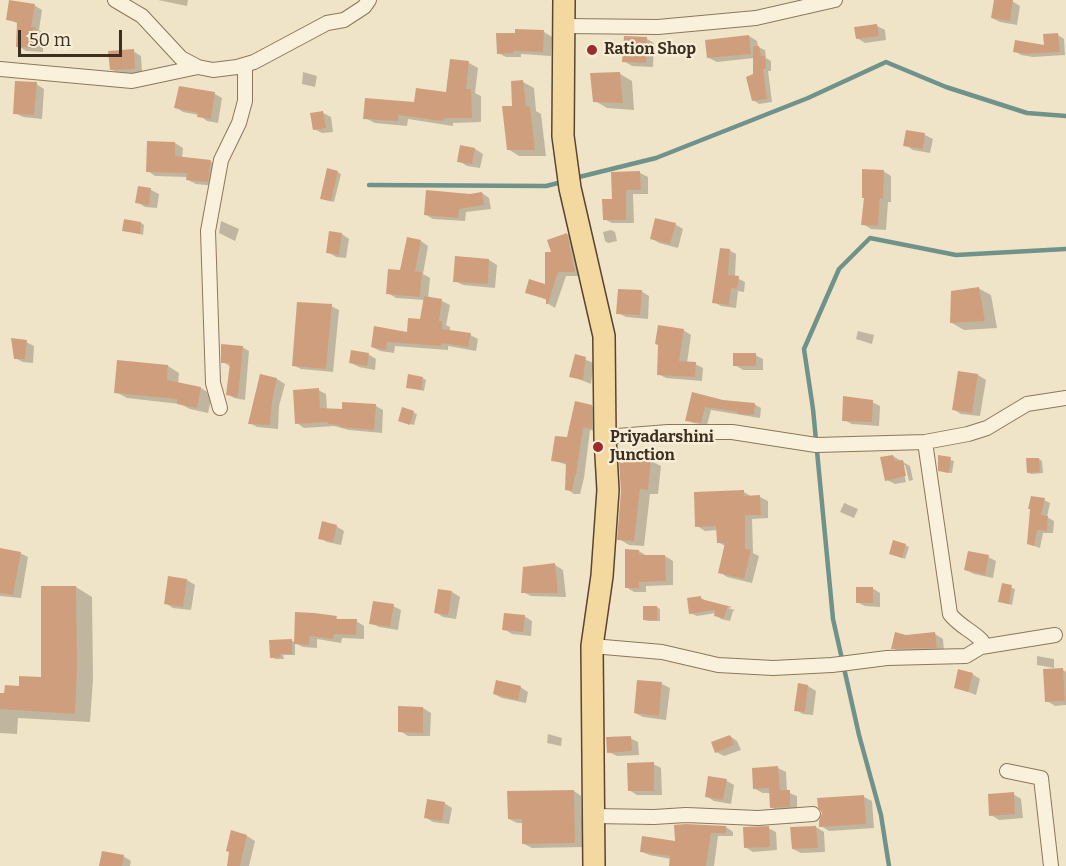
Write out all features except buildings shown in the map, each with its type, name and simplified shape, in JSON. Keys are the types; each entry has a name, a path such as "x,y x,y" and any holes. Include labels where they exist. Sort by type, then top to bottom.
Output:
{"main road":[{"path":"564,0 563,136 570,188 604,336 608,490 602,576 592,646 594,866"}],"street":[{"path":"115,0 142,16 181,58 198,67 213,70 245,65 281,49 327,23 344,20 364,7 369,0"},
{"path":"565,26 658,27 756,18 835,0"},
{"path":"220,408 213,383 208,231 213,192 221,160 239,123 245,101 245,65"},
{"path":"0,69 132,81 198,67"},
{"path":"605,438 668,432 732,432 816,445 925,442 987,428 1027,404 1066,398"},
{"path":"925,442 950,614 959,625 982,641 981,647"},
{"path":"592,646 662,652 718,665 773,668 832,665 887,658 966,656 981,647 1055,635"},
{"path":"1007,771 1041,778 1051,866"},
{"path":"593,816 686,815 758,818 813,814"}],"waterway":[{"path":"575,178 656,158 808,98 886,62 946,87 1027,113 1066,116"},
{"path":"369,185 546,186 562,182"},
{"path":"889,866 881,815 859,735 833,619 813,409 804,349 839,269 870,238 956,255 1066,249"}],"place":[{"name":"Ration Shop","path":"592,50"},
{"name":"Priyadarshini Junction","path":"598,447"}]}
